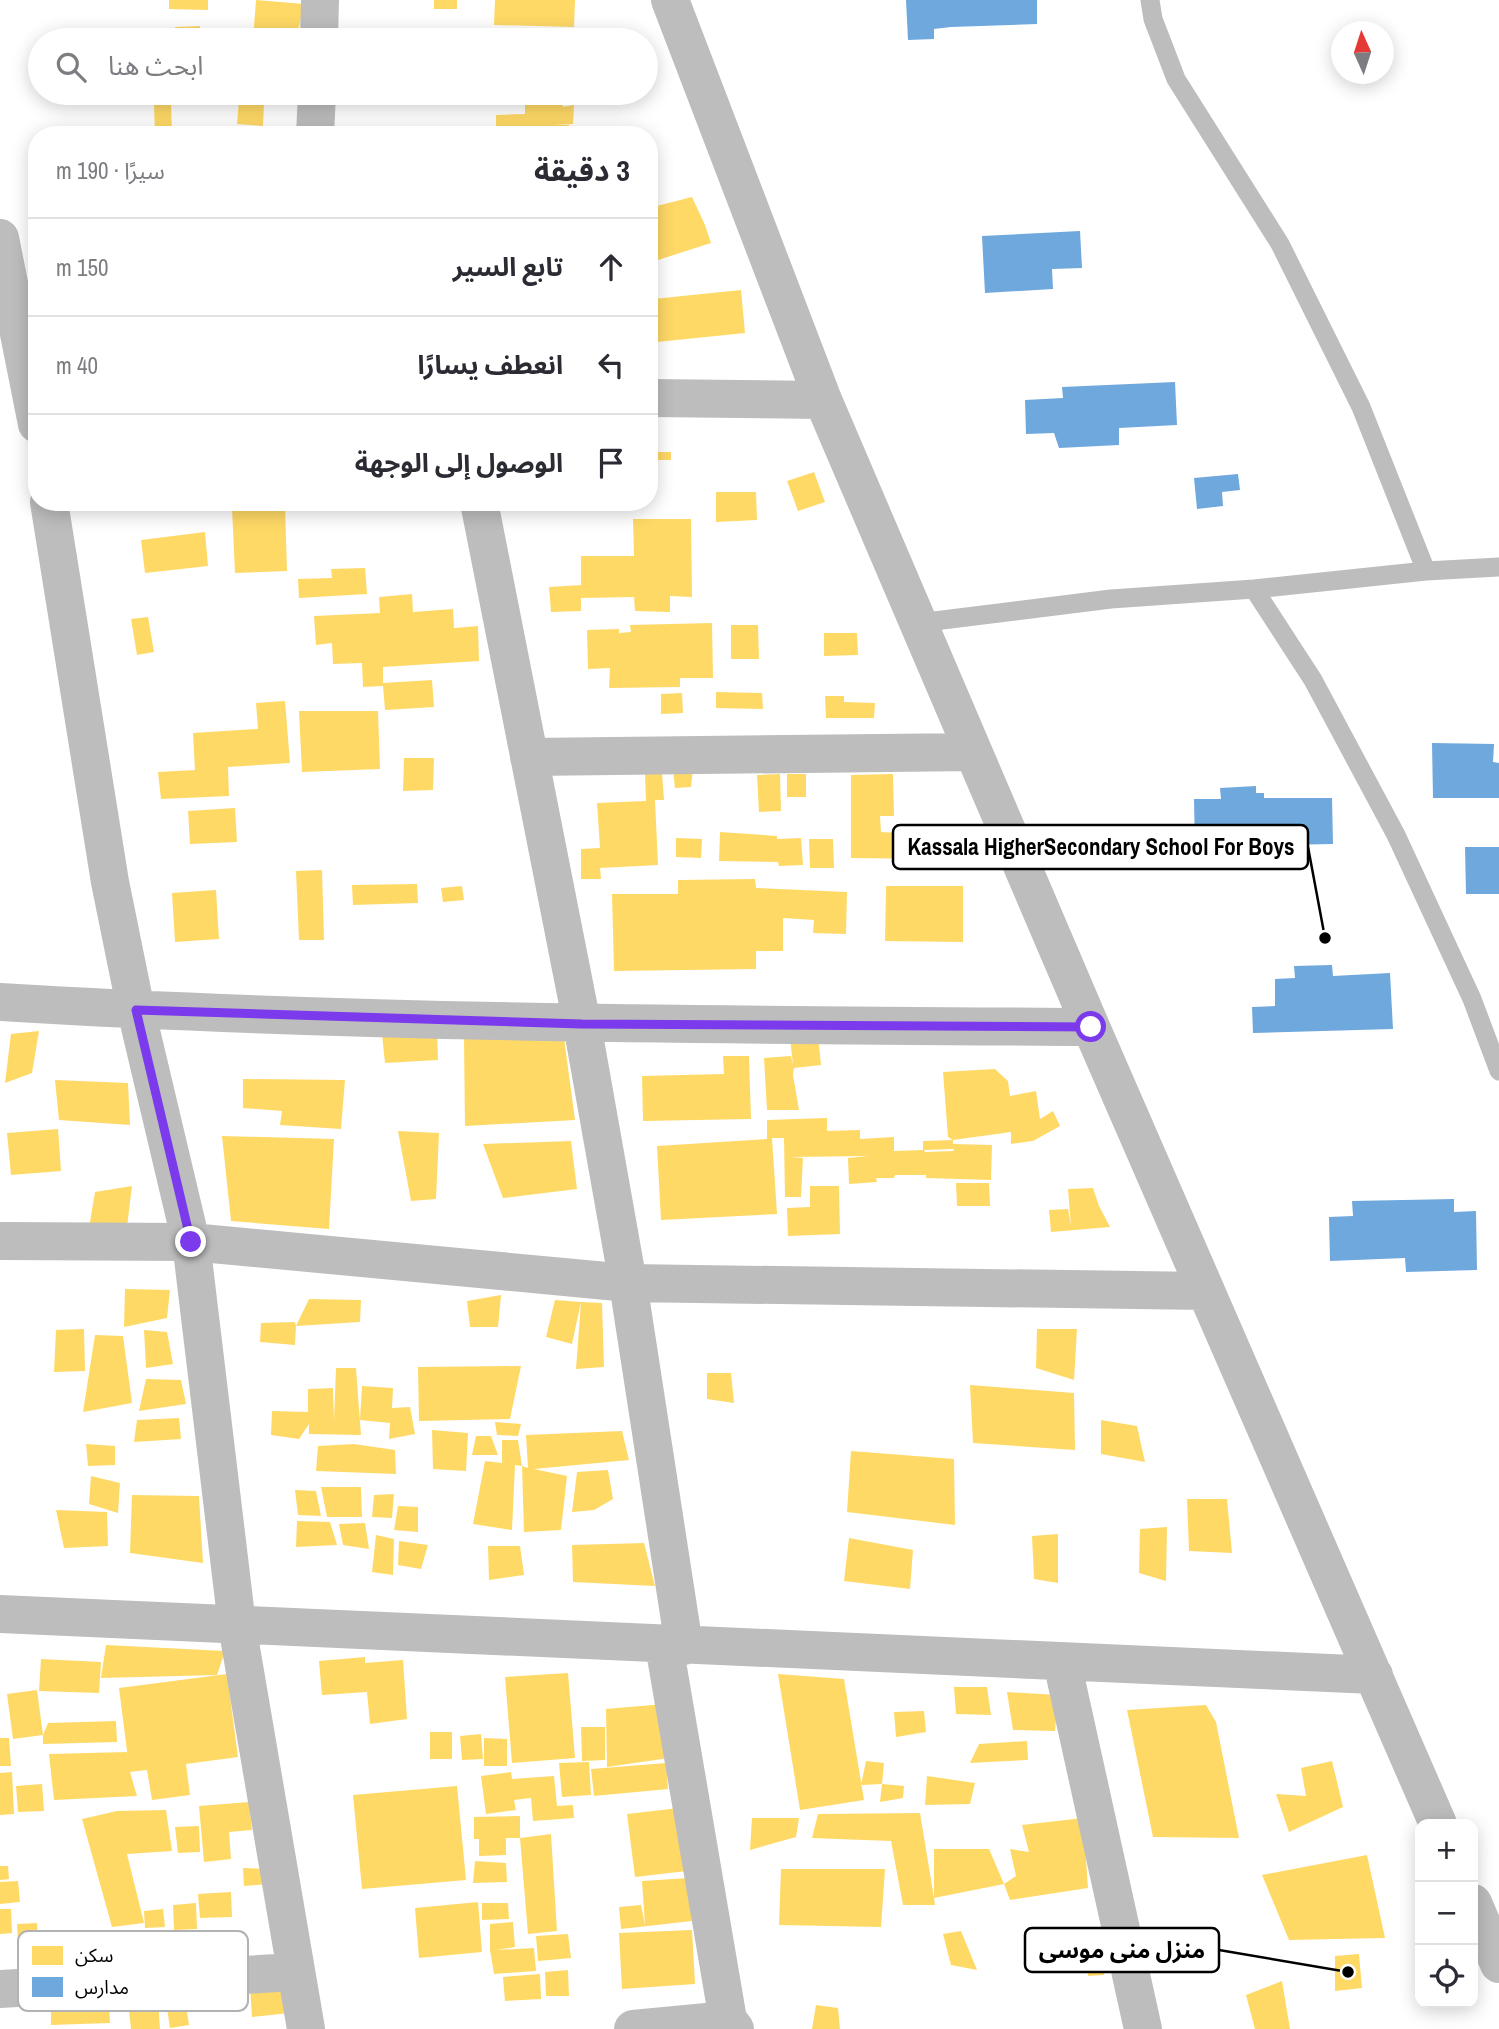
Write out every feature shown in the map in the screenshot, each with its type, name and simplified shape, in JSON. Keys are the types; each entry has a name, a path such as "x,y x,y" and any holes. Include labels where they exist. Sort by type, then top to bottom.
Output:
{"street":[{"path":"319,28 320,0"},
{"path":"670,0 823,400 1091,1027 1436,1819"},
{"path":"315,126 316,105"},
{"path":"0,238 22,382 28,399"},
{"path":"658,398 823,400"},
{"path":"50,511 110,882 136,1010 191,1242 237,1625 306,2029"},
{"path":"481,511 582,1024 628,1283 674,1646 731,2024 633,2029"},
{"path":"529,757 974,752"},
{"path":"0,1002 136,1010 582,1024 1091,1027"},
{"path":"0,1241 191,1242 628,1283 1206,1291"},
{"path":"0,1614 1374,1675"},
{"path":"1062,1662 1143,2029"},
{"path":"1478,1915 1499,1964"},
{"path":"248,1975 295,1972"},
{"path":"0,1989 18,1988"}],"lane":[{"path":"1150,0 1153,19 1176,79 1280,244 1362,407 1426,571"},
{"path":"918,623 1111,599 1499,567"},
{"path":"1254,589 1313,680 1396,835 1472,999 1499,1071"}],"building: سكن":[{"path":"169,0 208,0 208,10 169,9"},
{"path":"256,0 304,4 299,28 254,28"},
{"path":"434,0 457,0 457,9 434,9"},
{"path":"495,0 575,0 574,27 494,25"},
{"path":"200,26 200,28 175,28"},
{"path":"154,105 171,105 172,126 155,126"},
{"path":"239,105 264,105 263,126 237,124"},
{"path":"525,105 574,105 573,124 554,125 569,126 496,126 496,115 525,114"},
{"path":"692,197 711,243 658,260 658,206"},
{"path":"741,290 745,333 658,342 658,298"},
{"path":"658,452 671,452 671,460 658,460"},
{"path":"814,472 825,502 798,511 787,481"},
{"path":"716,492 756,492 757,520 716,522"},
{"path":"232,511 285,511 287,571 235,573"},
{"path":"633,519 691,519 692,597 670,596 670,612 635,611 634,597 581,598 581,611 551,612 549,587 581,585 581,556 634,556"},
{"path":"205,532 208,566 145,573 141,540"},
{"path":"365,568 367,594 299,598 298,579 332,578 331,569"},
{"path":"412,594 413,612 453,609 454,628 478,626 479,661 383,667 383,683 432,680 434,707 385,710 383,686 363,687 362,663 333,664 332,643 316,645 314,616 380,613 379,597"},
{"path":"148,617 154,652 137,655 131,619"},
{"path":"712,623 713,678 680,678 680,687 609,688 610,668 588,669 587,630 619,629 619,633 631,632 630,625"},
{"path":"731,625 758,625 759,659 731,659"},
{"path":"824,633 857,633 858,655 824,656"},
{"path":"716,692 762,693 763,709 716,708"},
{"path":"682,693 683,713 661,714 661,694"},
{"path":"825,696 844,696 844,702 875,703 874,718 826,718"},
{"path":"285,701 290,763 228,767 229,796 161,799 158,772 195,770 193,733 258,729 256,703"},
{"path":"299,711 378,711 380,769 302,772"},
{"path":"404,758 434,758 433,790 403,791"},
{"path":"693,768 691,787 675,788 673,770"},
{"path":"662,773 664,800 655,800 658,865 600,868 601,879 581,879 581,849 600,848 597,803 646,801 645,774"},
{"path":"780,774 781,811 759,812 757,775"},
{"path":"787,774 806,774 806,797 787,797"},
{"path":"893,774 894,816 880,816 881,832 900,833 902,827 929,827 929,859 851,858 851,775"},
{"path":"235,808 237,842 190,844 188,811"},
{"path":"720,832 777,836 777,839 801,838 803,865 779,866 778,862 719,861"},
{"path":"676,838 702,839 701,858 676,857"},
{"path":"809,839 833,839 834,868 810,868"},
{"path":"322,870 324,940 299,940 296,871"},
{"path":"755,879 756,888 847,892 846,934 813,933 814,920 783,918 783,951 756,951 756,969 614,971 612,894 678,894 678,880"},
{"path":"417,884 418,903 353,905 352,885"},
{"path":"462,886 464,900 443,902 441,888"},
{"path":"886,886 963,886 963,942 885,941"},
{"path":"216,890 219,939 175,942 172,893"},
{"path":"39,1031 32,1073 5,1083 11,1034"},
{"path":"437,1032 438,1060 385,1063 382,1034"},
{"path":"818,1035 821,1065 794,1068 799,1110 767,1110 764,1058 791,1056 793,1065 790,1038"},
{"path":"564,1038 575,1120 465,1126 464,1039"},
{"path":"723,1056 749,1056 751,1119 643,1121 642,1076 724,1074"},
{"path":"995,1069 1008,1081 1010,1096 1036,1091 1040,1119 1053,1111 1060,1126 1033,1141 1011,1144 1011,1132 953,1140 948,1137 943,1072"},
{"path":"243,1079 345,1080 341,1129 280,1125 282,1111 243,1108"},
{"path":"55,1080 128,1083 130,1125 59,1120"},
{"path":"827,1118 827,1131 860,1130 860,1139 894,1137 894,1151 923,1150 923,1141 953,1140 953,1144 992,1145 991,1180 895,1175 894,1178 876,1178 877,1182 849,1184 848,1158 868,1156 791,1157 803,1158 801,1197 785,1197 784,1138 772,1138 777,1214 661,1220 657,1146 767,1139 767,1120","holes":["954,1149 925,1152 924,1150"]},
{"path":"58,1129 61,1171 11,1175 7,1133"},
{"path":"398,1131 439,1133 436,1199 411,1201"},
{"path":"222,1136 334,1139 329,1229 231,1221"},
{"path":"571,1141 577,1189 503,1198 483,1144"},
{"path":"956,1183 989,1183 990,1206 957,1206"},
{"path":"132,1186 127,1227 89,1228 95,1192"},
{"path":"810,1186 839,1186 840,1234 788,1236 787,1208 810,1207"},
{"path":"1093,1188 1110,1227 1051,1232 1049,1210 1068,1209 1071,1226 1068,1189"},
{"path":"125,1289 170,1290 167,1318 124,1327"},
{"path":"501,1295 498,1327 470,1327 467,1301"},
{"path":"309,1299 361,1300 360,1322 296,1326"},
{"path":"555,1300 581,1302 572,1344 546,1337"},
{"path":"581,1302 602,1303 604,1367 576,1369"},
{"path":"295,1322 295,1345 260,1342 261,1323"},
{"path":"84,1329 85,1371 54,1372 56,1330"},
{"path":"1037,1329 1077,1329 1074,1380 1036,1368"},
{"path":"144,1330 167,1332 173,1364 146,1368"},
{"path":"95,1335 123,1336 132,1403 83,1412"},
{"path":"521,1366 510,1419 419,1421 418,1367"},
{"path":"336,1368 356,1368 361,1435 309,1434 309,1424 299,1439 271,1435 272,1411 308,1412 308,1389 333,1388 334,1421"},
{"path":"707,1373 731,1373 734,1403 707,1399"},
{"path":"146,1379 181,1380 186,1404 139,1411"},
{"path":"970,1385 1074,1393 1075,1450 973,1443"},
{"path":"362,1386 393,1388 392,1408 410,1407 415,1434 389,1439 390,1423 360,1420"},
{"path":"179,1418 181,1439 134,1442 137,1420"},
{"path":"1101,1420 1137,1426 1145,1462 1101,1454"},
{"path":"495,1422 521,1424 518,1436 497,1435"},
{"path":"432,1430 468,1433 466,1471 433,1469"},
{"path":"622,1431 629,1460 534,1469 567,1476 561,1530 524,1532 522,1466 528,1468 526,1435"},
{"path":"476,1436 491,1436 498,1455 472,1455"},
{"path":"502,1440 518,1440 522,1466 515,1465 512,1530 473,1524 485,1461 502,1463"},
{"path":"86,1444 115,1446 115,1465 88,1466"},
{"path":"354,1444 395,1450 396,1474 316,1471 318,1446"},
{"path":"851,1451 954,1459 955,1525 847,1512"},
{"path":"608,1470 613,1499 594,1510 572,1512 577,1472"},
{"path":"91,1476 120,1483 118,1513 89,1504"},
{"path":"321,1487 361,1487 362,1517 327,1517"},
{"path":"295,1490 316,1491 321,1516 298,1515"},
{"path":"394,1494 392,1518 372,1517 374,1495"},
{"path":"132,1495 199,1496 203,1563 130,1553"},
{"path":"1187,1499 1227,1499 1232,1553 1189,1551"},
{"path":"398,1506 418,1507 418,1532 394,1530"},
{"path":"56,1510 107,1512 108,1546 64,1548"},
{"path":"297,1521 330,1522 337,1545 296,1547"},
{"path":"365,1523 369,1549 343,1545 339,1524"},
{"path":"1167,1527 1166,1581 1139,1573 1140,1529"},
{"path":"1058,1534 1058,1583 1034,1579 1032,1536"},
{"path":"376,1535 394,1539 393,1575 372,1572"},
{"path":"849,1538 913,1550 910,1589 844,1581"},
{"path":"399,1541 428,1545 421,1569 398,1565"},
{"path":"644,1543 655,1586 573,1582 572,1545"},
{"path":"488,1546 520,1546 524,1575 489,1580"},
{"path":"106,1645 225,1651 217,1675 101,1678"},
{"path":"365,1657 365,1663 403,1660 407,1719 370,1724 367,1692 322,1695 319,1661"},
{"path":"41,1659 101,1662 99,1693 39,1691"},
{"path":"568,1673 575,1758 512,1763 505,1677"},
{"path":"227,1674 238,1757 186,1764 190,1795 152,1800 147,1770 130,1772 137,1796 54,1800 49,1754 127,1752 128,1759 119,1688"},
{"path":"778,1674 844,1679 864,1800 800,1810"},
{"path":"954,1687 987,1687 991,1715 956,1714"},
{"path":"37,1690 43,1735 13,1739 7,1694"},
{"path":"1007,1692 1058,1695 1055,1731 1013,1730"},
{"path":"664,1704 669,1758 607,1767 606,1709"},
{"path":"1206,1705 1216,1722 1239,1838 1153,1837 1127,1710"},
{"path":"924,1711 926,1732 896,1737 894,1712"},
{"path":"116,1721 117,1742 43,1744 48,1723"},
{"path":"581,1727 605,1727 605,1760 582,1761"},
{"path":"430,1732 452,1732 452,1759 430,1759"},
{"path":"481,1734 483,1759 462,1760 460,1736"},
{"path":"0,1738 9,1738 11,1766 0,1766"},
{"path":"484,1738 507,1739 507,1766 484,1766"},
{"path":"1027,1741 1028,1760 970,1763 979,1744"},
{"path":"866,1761 884,1763 882,1784 861,1785"},
{"path":"1332,1761 1343,1807 1289,1832 1276,1794 1306,1796 1301,1768"},
{"path":"589,1762 591,1795 562,1797 559,1763"},
{"path":"666,1763 668,1789 594,1796 591,1769"},
{"path":"12,1772 14,1814 0,1815 0,1773"},
{"path":"511,1772 512,1779 554,1776 557,1806 573,1805 574,1818 533,1821 531,1798 514,1800 516,1810 486,1814 481,1776"},
{"path":"927,1776 975,1783 970,1804 925,1805"},
{"path":"42,1784 44,1811 18,1812 16,1786"},
{"path":"882,1784 904,1786 903,1798 880,1802"},
{"path":"457,1786 466,1880 362,1889 353,1795"},
{"path":"249,1802 252,1830 229,1832 231,1859 204,1862 199,1806"},
{"path":"679,1808 687,1871 635,1877 627,1814"},
{"path":"166,1810 172,1851 127,1854 144,1923 112,1927 82,1819 117,1811"},
{"path":"920,1813 935,1905 903,1905 891,1841 812,1838 818,1814"},
{"path":"520,1816 520,1838 506,1838 506,1855 479,1856 479,1839 474,1839 474,1817"},
{"path":"752,1818 799,1818 796,1837 750,1850"},
{"path":"1083,1818 1088,1888 1010,1900 1004,1884 1016,1876 1010,1849 1029,1852 1022,1825"},
{"path":"199,1826 200,1852 178,1853 175,1827"},
{"path":"551,1834 557,1931 528,1934 520,1838"},
{"path":"934,1849 989,1849 1004,1884 934,1898"},
{"path":"1367,1855 1385,1938 1289,1940 1262,1875"},
{"path":"475,1861 506,1863 507,1882 473,1883"},
{"path":"0,1866 8,1866 9,1879 0,1880"},
{"path":"243,1868 269,1869 269,1884 244,1886"},
{"path":"781,1869 885,1869 881,1927 779,1925"},
{"path":"688,1878 692,1921 621,1929 619,1907 641,1905 645,1925 642,1881"},
{"path":"18,1881 20,1902 0,1904 0,1882"},
{"path":"231,1892 232,1917 200,1918 198,1894"},
{"path":"478,1902 482,1952 419,1958 415,1908"},
{"path":"196,1903 197,1929 174,1930 173,1905"},
{"path":"482,1903 508,1903 509,1919 482,1920"},
{"path":"0,1909 11,1909 12,1933 0,1934"},
{"path":"163,1909 165,1927 145,1928 144,1911"},
{"path":"513,1922 515,1947 497,1950 534,1948 536,1971 494,1974 490,1924"},
{"path":"37,1923 37,1931 18,1931 18,1942 17,1924"},
{"path":"692,1930 695,1984 622,1989 619,1933"},
{"path":"961,1931 977,1970 951,1965 943,1934"},
{"path":"568,1934 571,1958 538,1961 536,1936"},
{"path":"1086,1940 1108,1941 1104,1975 1088,1976"},
{"path":"1359,1954 1362,1988 1335,1991 1335,1956"},
{"path":"568,1970 569,1996 546,1996 545,1972"},
{"path":"540,1974 541,1999 505,2001 503,1977"},
{"path":"1282,1981 1290,2029 1255,2029 1246,1995"},
{"path":"287,1985 290,2013 252,2017 250,1987"},
{"path":"816,2005 838,2008 840,2029 812,2029"},
{"path":"51,2011 109,2011 110,2023 51,2025"},
{"path":"129,2011 159,2011 160,2029 131,2029"},
{"path":"167,2011 187,2011 189,2025 170,2028"}],"building: مدارس":[{"path":"906,0 1037,0 1037,24 934,29 934,39 908,40"},
{"path":"1080,231 1082,268 1052,269 1053,289 985,293 982,236"},
{"path":"1175,382 1177,425 1119,428 1119,445 1059,448 1054,433 1026,434 1025,400 1063,398 1062,387"},
{"path":"1238,474 1240,490 1222,492 1223,506 1197,509 1194,478"},
{"path":"1432,743 1494,744 1493,762 1499,763 1499,798 1433,798"},
{"path":"1256,786 1256,793 1264,793 1264,798 1332,798 1333,844 1195,847 1194,799 1221,799 1220,788"},
{"path":"1465,847 1499,847 1499,894 1466,894"},
{"path":"1332,965 1333,976 1390,973 1393,1029 1253,1033 1252,1007 1275,1006 1275,979 1295,978 1294,966"},
{"path":"1454,1199 1454,1212 1476,1211 1477,1270 1406,1272 1405,1258 1330,1261 1329,1217 1353,1216 1352,1201"}],"place":[{"name":"Kassala HigherSecondary School For Boys","path":"1325,938"},
{"name":"منزل منى موسى","path":"1348,1972"}],"route":[{"path":"191,1242 136,1010 582,1024 1091,1027"}]}
